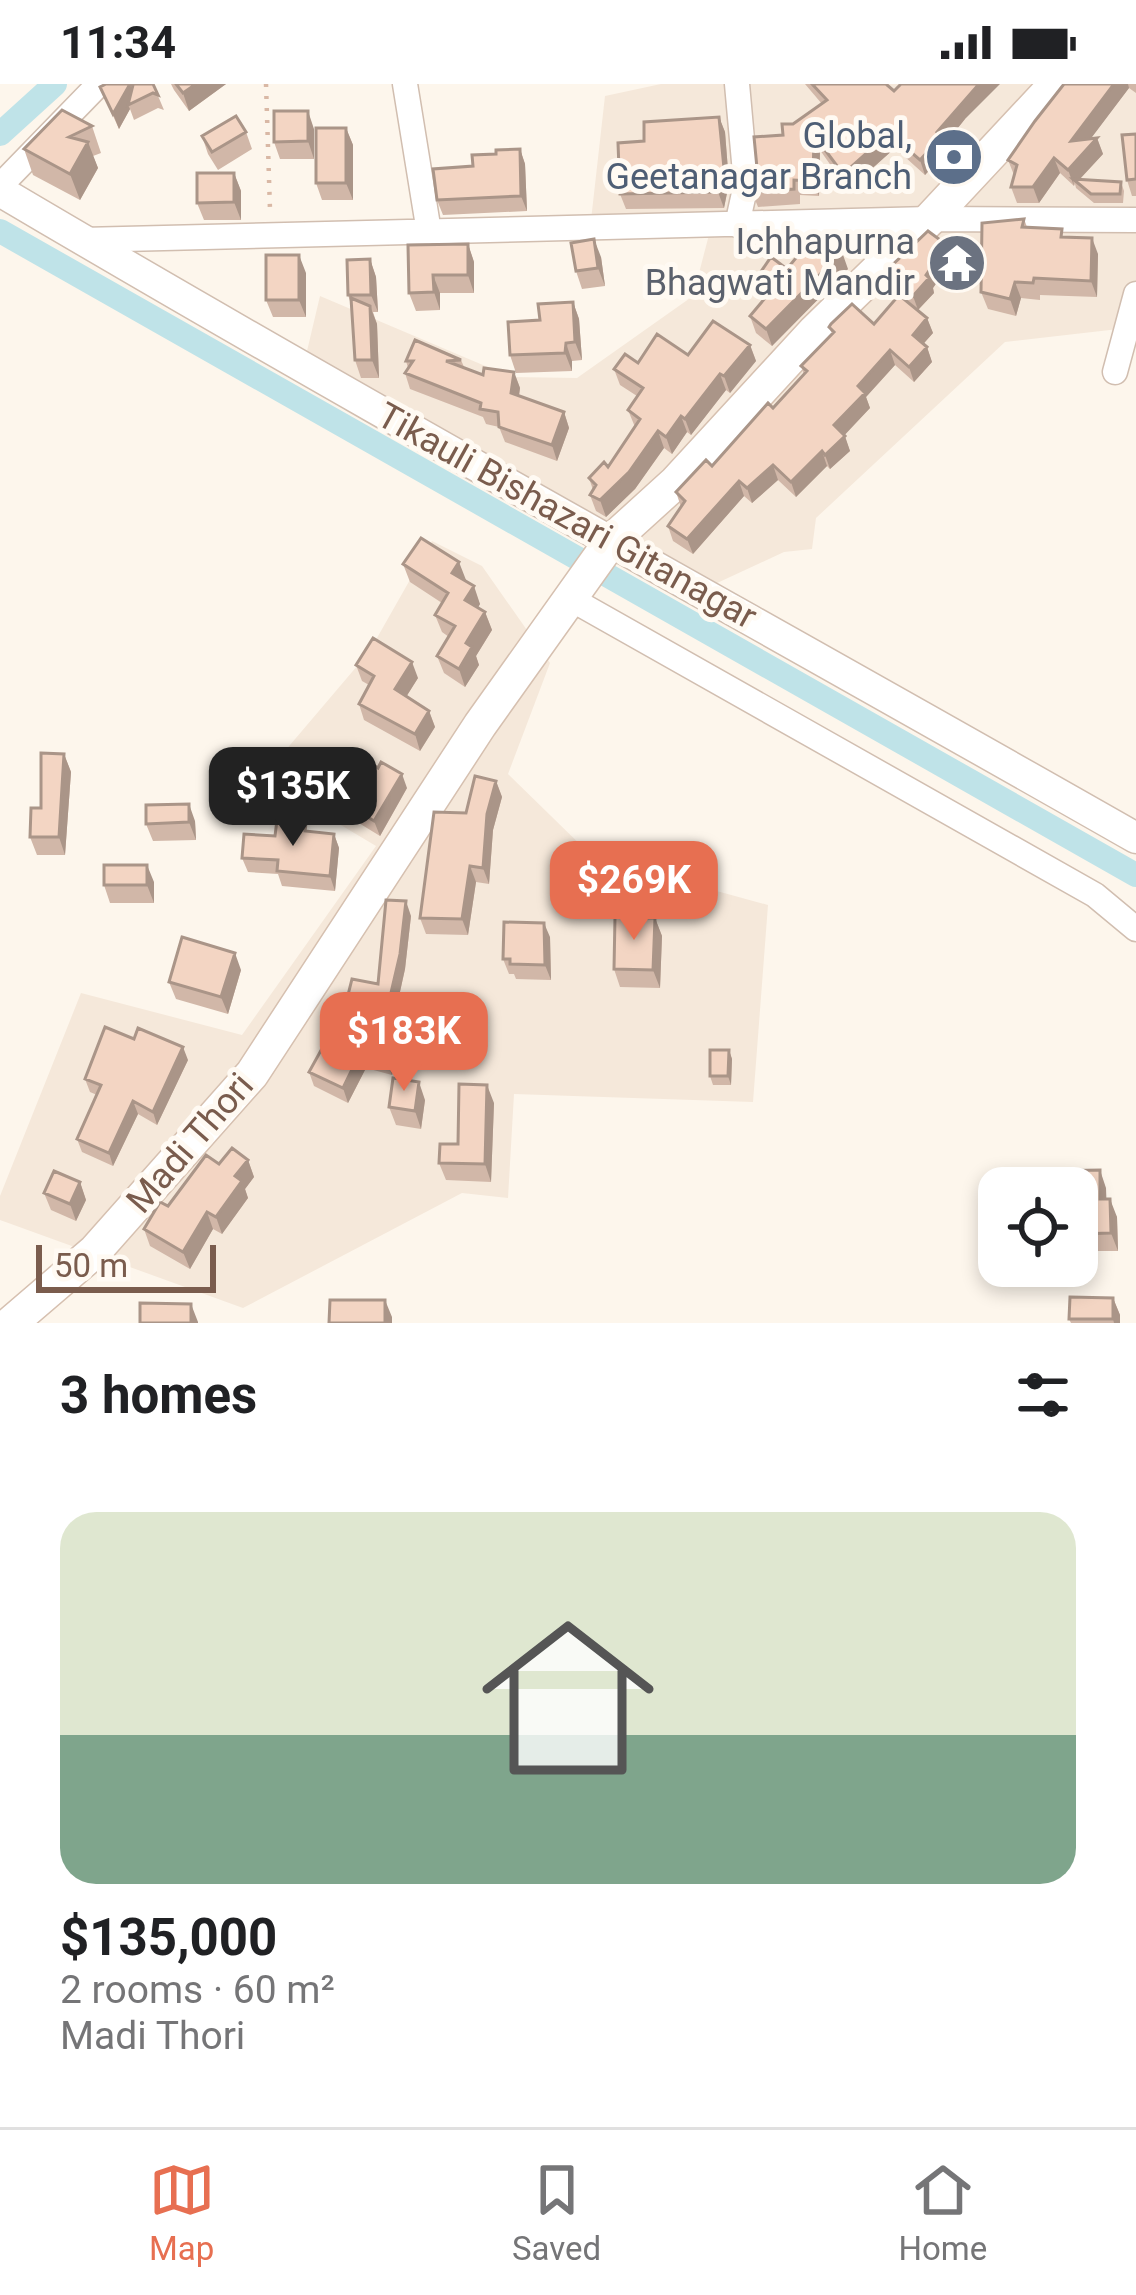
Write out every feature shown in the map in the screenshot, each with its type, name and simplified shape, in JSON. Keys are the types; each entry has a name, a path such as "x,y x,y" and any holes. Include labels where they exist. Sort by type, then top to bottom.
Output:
{"main road":[{"name":"Madi Thori","path":"11,1323 95,1251 252,1074 480,725 610,543 676,482 815,331 930,220 1056,84"}],"street":[{"path":"0,189 99,84"},
{"path":"405,84 429,232"},
{"path":"737,84 746,184 737,225"},
{"name":"Tikauli Bishazari Gitanagar","path":"0,189 539,505 1136,838"},
{"path":"82,240 930,220 1136,220"},
{"path":"1115,371 1136,294"},
{"path":"578,590 1095,895 1136,928"}],"path":[{"path":"266,84 272,236"}],"shaded area":[{"path":"661,84 1136,84 1136,327 1005,342 816,518 812,549 784,552 702,590 303,368 320,296 511,377 577,378 693,296 711,227 590,229 605,96"},
{"path":"432,541 482,566 550,663 508,774 593,857 768,905 753,1102 514,1094 508,1198 462,1193 243,1308 0,1220 0,1196 81,993 242,1035 376,846 262,778 369,652"}],"building":[{"path":"130,84 113,114 100,87"},
{"path":"130,84 153,84 158,95 128,105"},
{"path":"812,84 886,84 894,91 901,84 979,84 937,132 942,136 920,160 889,133 843,174 814,135 813,181 794,180 794,189 752,192 757,168 754,137 783,135 782,124 793,124 827,100"},
{"path":"1064,84 1114,84 1071,141 1097,138 1068,170 1054,158 1033,187 1011,187 1017,165 1008,160"},
{"path":"62,110 92,126 69,137 88,142 70,174 24,149"},
{"path":"274,111 308,111 308,141 274,142"},
{"path":"236,116 246,132 212,152 202,136"},
{"path":"719,117 724,168 718,192 620,194 618,143 644,141 644,122"},
{"path":"316,128 346,128 346,183 316,183"},
{"path":"1136,134 1136,179 1127,180 1122,135"},
{"path":"520,149 521,196 437,200 433,169 473,166 472,155"},
{"path":"197,173 234,173 234,202 197,203"},
{"path":"1073,179 1121,182 1120,194 1091,194"},
{"path":"1024,219 1022,227 1062,229 1061,237 1092,238 1091,281 1034,278 1033,283 1015,282 1010,299 981,292 982,223"},
{"path":"928,231 947,245 913,296 886,271"},
{"path":"817,232 842,252 766,329 750,316 776,285 760,273 771,257 787,269"},
{"path":"594,239 598,268 576,271 571,243"},
{"path":"468,244 468,275 433,275 434,292 409,293 408,245"},
{"path":"266,255 299,255 299,300 266,300"},
{"path":"370,259 371,295 348,295 347,260"},
{"path":"899,295 927,318 913,335 927,347 909,367 890,350 858,386 865,393 834,425 845,436 791,482 773,465 747,488 739,481 687,539 668,526 685,501 676,492 706,460 712,466 768,403 773,408 807,371 801,366 834,332 831,324 852,304 874,324"},
{"path":"351,298 370,306 372,360 355,360"},
{"path":"573,302 575,342 566,343 565,353 510,355 508,322 540,320 538,304"},
{"path":"713,321 750,345 666,437 658,431 629,472 600,500 590,495 596,485 589,478 604,462 608,467 640,419 628,410 643,388 614,369 625,354 638,363 657,334 688,355"},
{"path":"415,340 461,360 446,361 483,375 484,368 514,372 511,393 564,412 552,445 499,427 498,412 480,409 481,403 405,373 413,361 406,361"},
{"path":"421,538 459,562 452,573 474,586 465,600 485,612 466,643 472,647 459,669 437,656 455,626 435,615 448,593 403,564"},
{"path":"373,638 412,662 395,689 429,711 415,734 359,704 374,676 356,665"},
{"path":"41,753 64,754 59,837 30,837 31,808 41,808"},
{"path":"357,754 378,768 381,762 402,774 374,821 331,794"},
{"path":"475,776 496,781 487,814 483,868 470,866 462,919 420,918 434,812 466,813"},
{"path":"189,804 189,822 146,824 146,805"},
{"path":"277,820 306,823 305,831 334,834 330,876 277,871 278,860 242,858 244,834 275,836"},
{"path":"104,865 147,865 147,885 104,885"},
{"path":"568,882 600,885 598,905 566,902"},
{"path":"386,900 406,901 400,954 383,1027 395,1030 386,1060 360,1053 343,1088 309,1072 345,1007 352,979 378,984"},
{"path":"615,917 655,918 653,970 614,969"},
{"path":"504,922 544,923 545,965 510,964 510,959 503,959"},
{"path":"182,937 235,953 221,997 169,982"},
{"path":"105,1027 134,1039 138,1028 183,1047 153,1112 133,1101 109,1153 77,1139 101,1085 85,1079"},
{"path":"710,1050 729,1050 728,1076 710,1076"},
{"path":"393,1078 419,1082 415,1111 389,1107"},
{"path":"459,1084 487,1085 485,1164 439,1163 440,1144 458,1144"},
{"path":"232,1148 248,1160 235,1176 242,1181 216,1217 207,1212 183,1252 144,1229 160,1202 168,1206 206,1155 219,1164"},
{"path":"1098,1170 1100,1199 1110,1199 1111,1233 1098,1233"},
{"path":"54,1171 80,1182 70,1204 44,1193"},
{"path":"1070,1297 1113,1298 1113,1319 1069,1319"},
{"path":"330,1300 385,1300 385,1323 329,1323"},
{"path":"140,1303 191,1304 191,1323 140,1323"}],"waterway":[{"path":"0,134 55,84"},
{"path":"0,231 1136,875"}],"place":[{"name":"Global, Geetanagar Branch","path":"954,157"},
{"name":"Ichhapurna Bhagwati Mandir","path":"957,263"}]}
